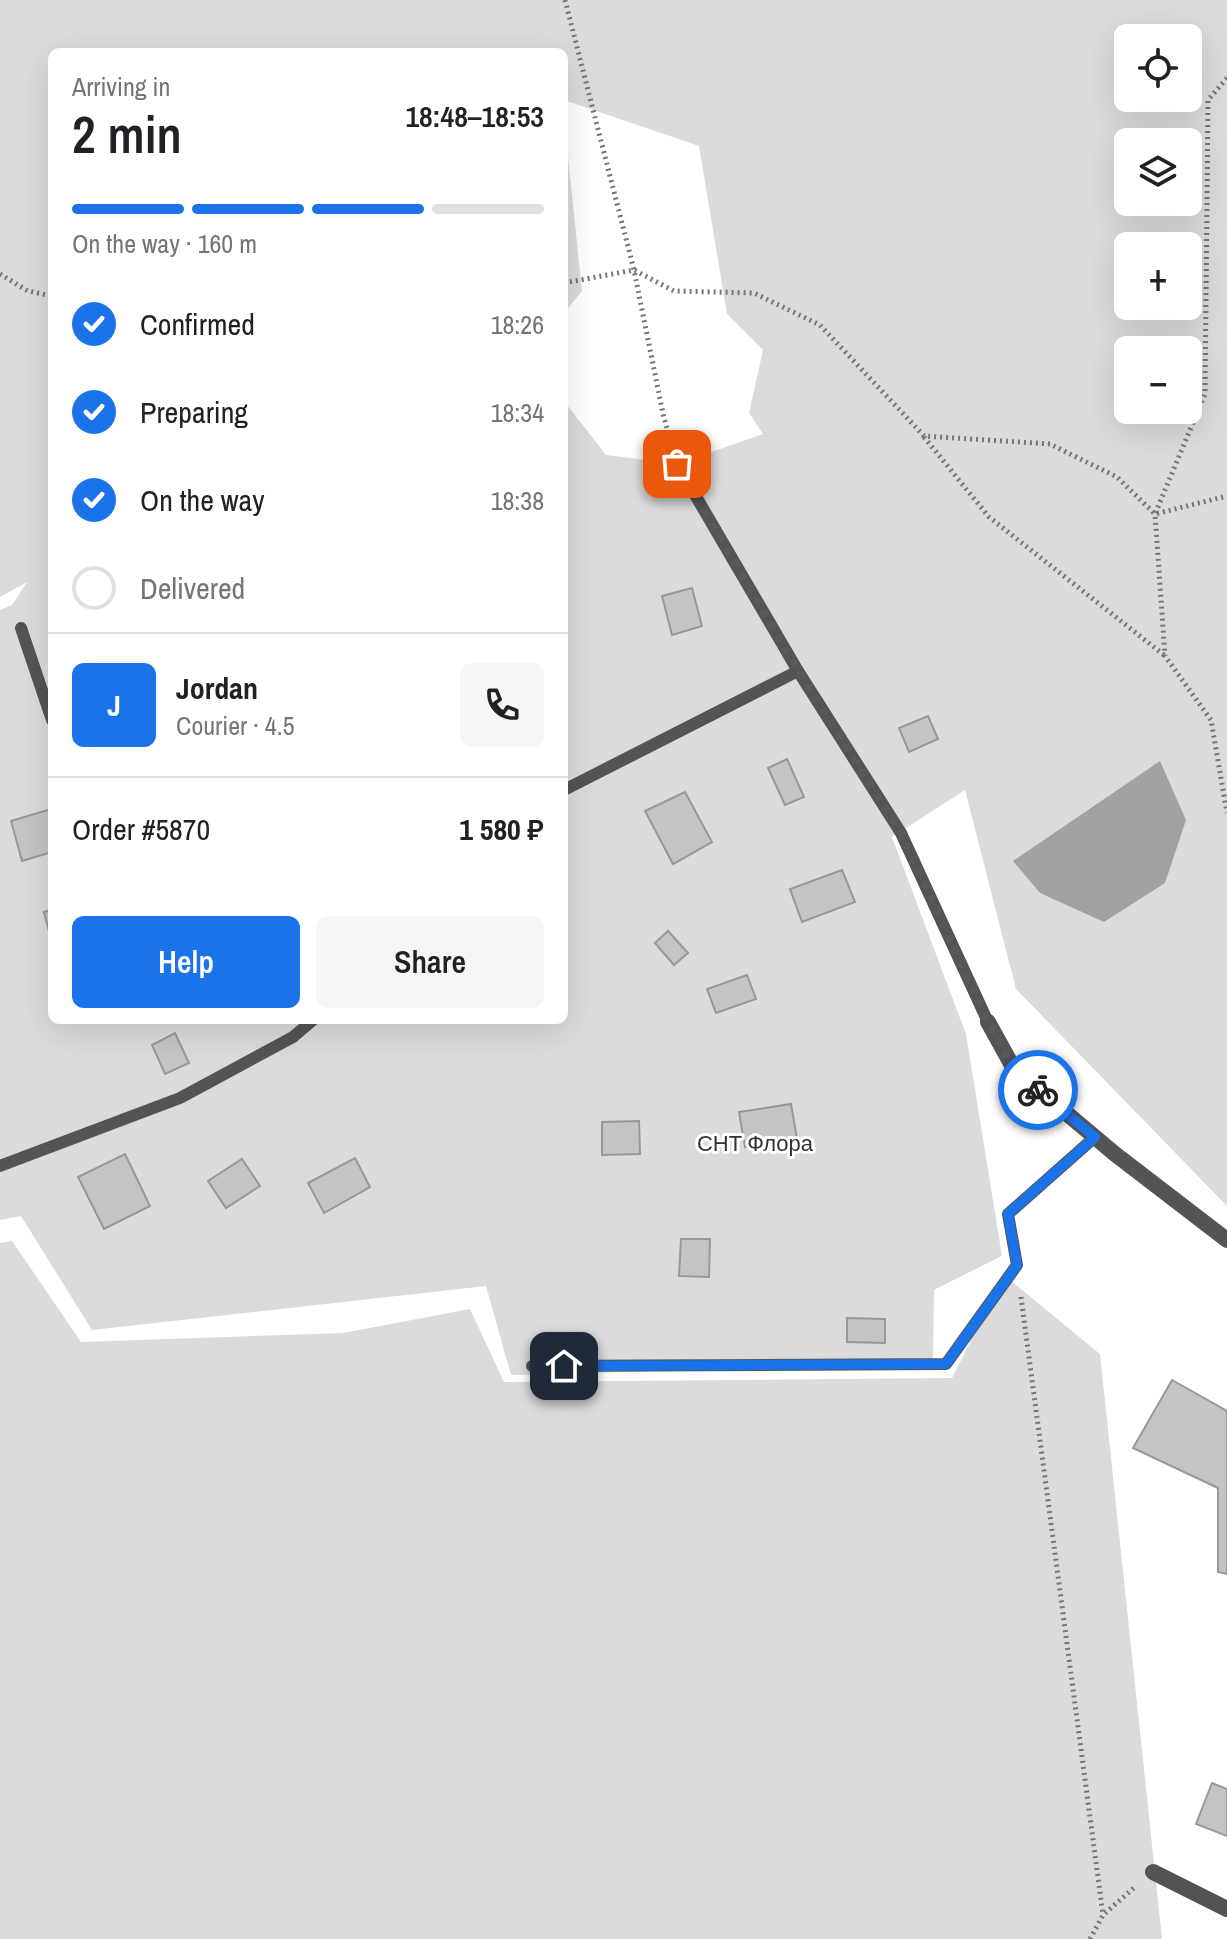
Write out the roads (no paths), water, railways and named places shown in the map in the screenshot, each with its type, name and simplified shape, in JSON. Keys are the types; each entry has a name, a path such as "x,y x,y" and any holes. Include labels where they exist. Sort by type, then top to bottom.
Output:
{"street":[{"path":"988,1022 1014,1069 1227,1240"},
{"path":"1153,1872 1227,1909"}],"lane":[{"path":"677,464 798,671 901,833 988,1022"},
{"path":"21,628 48,708"},
{"path":"568,788 798,671"},
{"path":"0,1166 180,1098 293,1037 308,1024"},
{"path":"532,1366 946,1364 1017,1265 1008,1214 1095,1137"}],"park label":[{"name":"СНТ Флора","path":"755,1143"}]}
